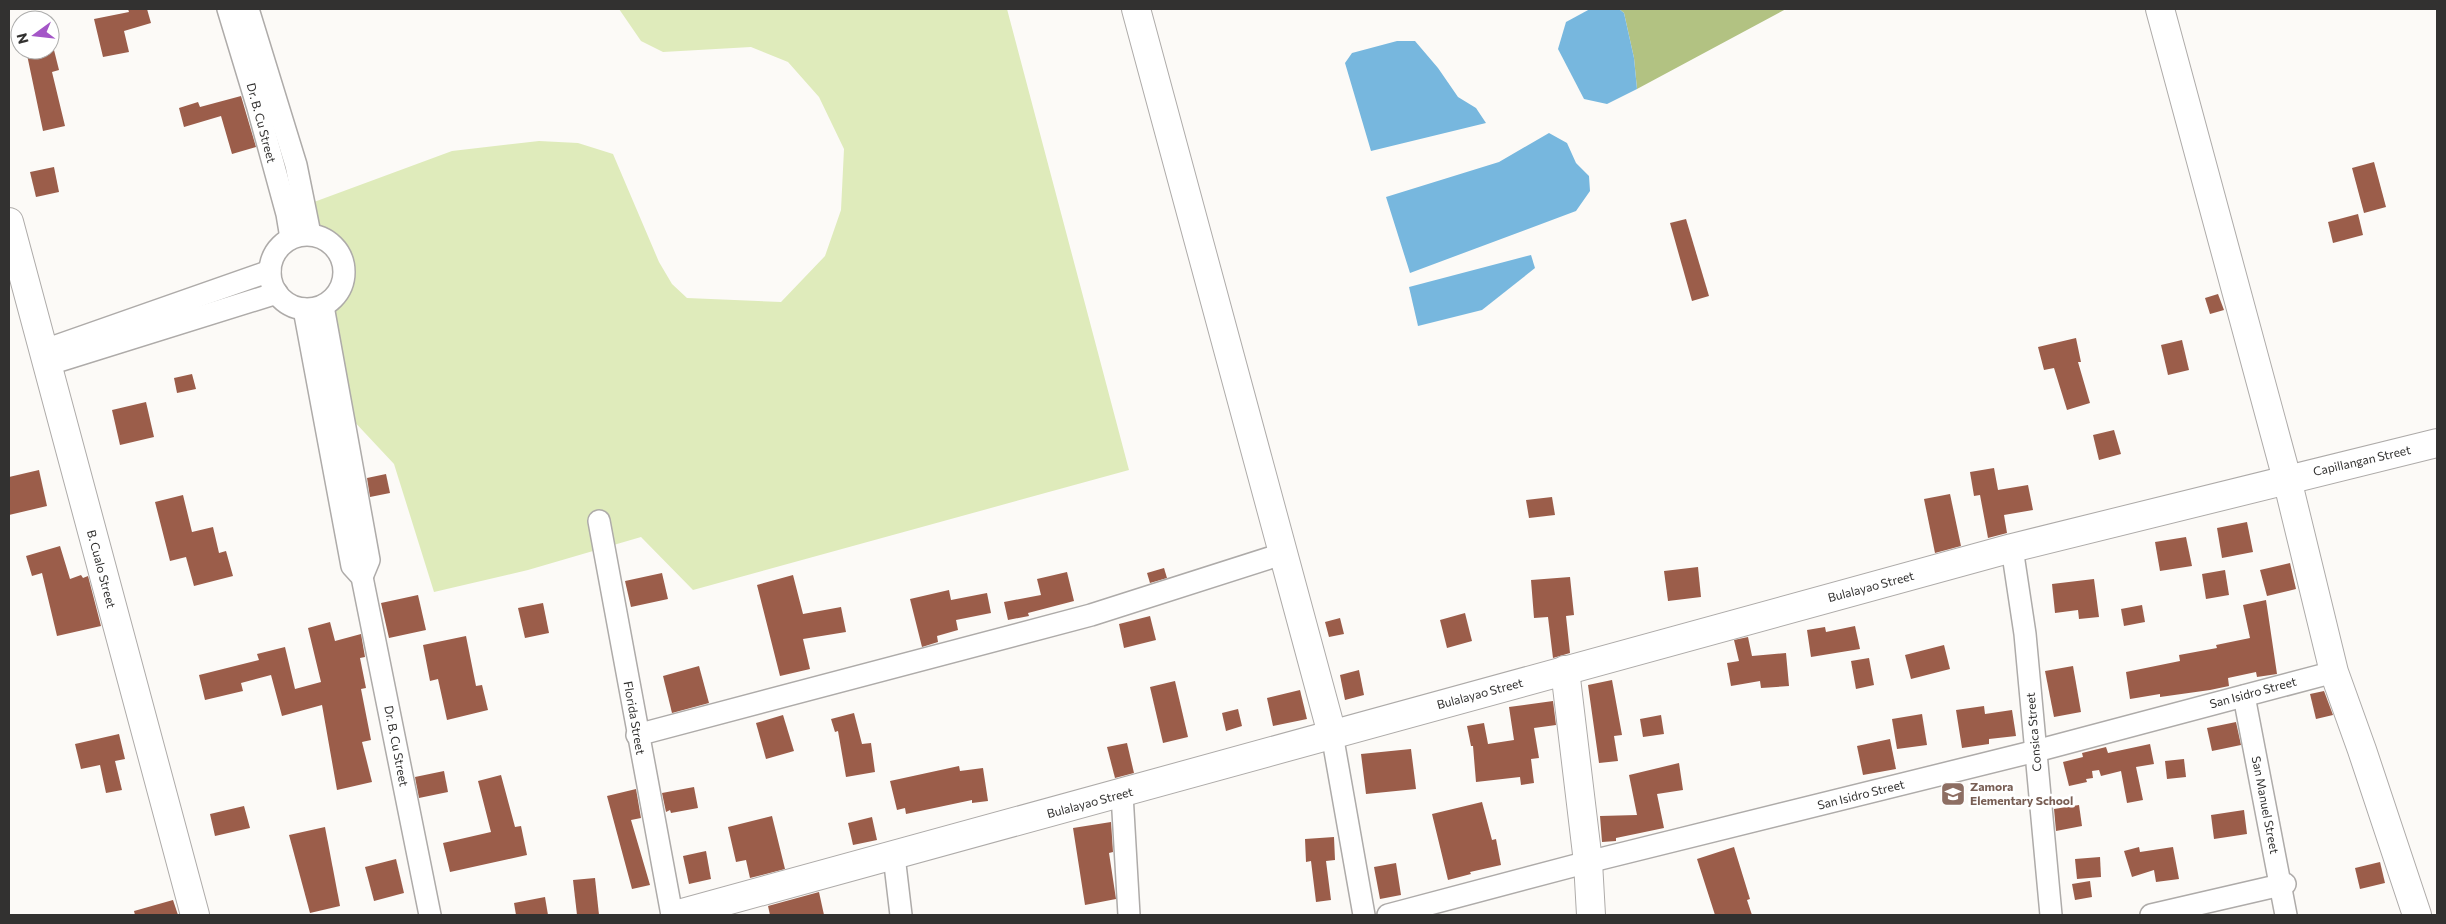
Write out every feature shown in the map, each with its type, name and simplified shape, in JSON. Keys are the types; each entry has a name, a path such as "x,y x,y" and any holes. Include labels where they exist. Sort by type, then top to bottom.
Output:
{"street":[{"name":"Dr. B. Cu Street","path":"228,9 287,214 301,236"},
{"name":"Dr. B. Cu Street","path":"248,9 296,165 301,236"},
{"path":"1136,9 1332,734 1364,915"},
{"path":"2160,9 2287,479 2334,672 2417,915"},
{"name":"B. Cualo Street","path":"9,222 195,915"},
{"path":"301,236 328,241 341,255 344,265 344,275 338,293 314,307 286,303 276,293 270,272 276,250 301,236"},
{"path":"44,358 270,272"},
{"path":"44,358 276,293"},
{"name":"Dr. B. Cu Street","path":"314,307 352,566 362,576 430,915"},
{"name":"Capillangan Street","path":"2287,479 2437,443"},
{"name":"Bulalayao Street","path":"674,915 1122,794 1332,734 2012,548 2287,479"},
{"name":"Florida Street","path":"599,521 637,735 674,915"},
{"name":"Consica Street","path":"2012,548 2025,634 2051,915"},
{"path":"637,735 1091,614 1282,554"},
{"path":"1565,670 1588,862 1591,915"},
{"name":"San Isidro Street","path":"1388,915 1588,862 2036,751 2334,672"},
{"name":"San Manuel Street","path":"2244,696 2283,884 2286,915"},
{"path":"1122,794 1129,915"},
{"path":"894,856 901,915"},
{"path":"2151,915 2283,884"}],"green space":[{"path":"619,9 1007,9 1129,470 693,590 641,537 528,570 434,592 394,464 350,417 331,300 341,283 343,265 335,249 319,236 314,202 452,151 539,141 578,143 613,154 659,262 672,284 687,298 781,302 825,256 841,210 844,149 819,97 788,62 751,47 663,52 641,41"},
{"path":"1619,9 1786,9 1637,89 1634,58 1624,13"}],"water":[{"path":"1590,9 1619,9 1624,13 1634,58 1637,89 1607,104 1584,99 1558,49 1566,22"},
{"path":"1397,41 1415,41 1438,68 1458,97 1476,108 1486,123 1371,151 1345,63 1352,53"},
{"path":"1549,133 1567,143 1576,163 1589,176 1590,191 1576,211 1410,273 1386,197 1499,162"},
{"path":"1531,255 1535,268 1482,310 1418,326 1409,287"}],"building":[{"path":"128,9 147,9 151,23 124,31 129,52 103,57 94,19 129,12"},
{"path":"28,60 56,60 59,70 52,72 65,126 43,131"},
{"path":"241,96 256,147 232,154 221,116 184,127 179,108 198,102 200,107"},
{"path":"2374,162 2386,207 2364,213 2352,168"},
{"path":"54,167 59,192 36,197 30,172"},
{"path":"2358,214 2363,235 2333,243 2328,222"},
{"path":"1686,219 1709,296 1692,301 1670,223"},
{"path":"2218,294 2224,310 2210,314 2205,298"},
{"path":"2076,338 2081,362 2078,362 2090,403 2067,410 2054,368 2044,370 2038,347"},
{"path":"2182,340 2189,370 2168,375 2161,345"},
{"path":"192,374 196,389 177,393 174,378"},
{"path":"146,402 154,437 120,445 112,410"},
{"path":"2114,430 2121,454 2099,460 2093,435"},
{"path":"1994,468 1998,490 2028,485 2033,510 2004,515 2007,533 1988,538 1980,495 1974,496 1970,472"},
{"path":"39,470 47,506 9,515 9,477"},
{"path":"386,474 390,493 370,497 367,478"},
{"path":"1950,494 1961,546 1935,553 1924,499"},
{"path":"183,495 192,532 213,527 219,553 226,551 233,576 194,586 186,557 170,561 155,502"},
{"path":"1552,497 1555,515 1529,518 1526,500"},
{"path":"2247,522 2253,552 2222,558 2217,528"},
{"path":"2186,537 2192,566 2160,571 2155,542"},
{"path":"60,546 70,579 81,575 83,578 88,576 101,626 57,636 42,573 32,576 26,556"},
{"path":"2290,563 2296,589 2267,596 2260,570"},
{"path":"1698,567 1701,597 1668,601 1664,571"},
{"path":"1164,568 1167,578 1150,583 1147,573"},
{"path":"2225,570 2229,595 2206,599 2202,574"},
{"path":"1067,572 1074,601 1028,613 1029,616 1008,620 1004,602 1041,595 1037,579"},
{"path":"662,573 668,599 631,607 625,581"},
{"path":"793,575 803,614 841,607 846,632 803,639 810,669 780,676 757,585"},
{"path":"1570,577 1574,615 1566,616 1570,653 1553,658 1548,617 1534,618 1531,580"},
{"path":"2094,579 2099,617 2079,619 2078,610 2055,613 2052,584"},
{"path":"949,590 951,600 987,593 991,613 956,620 958,630 937,636 938,642 922,647 910,599"},
{"path":"418,595 426,630 389,638 381,603"},
{"path":"2266,600 2277,674 2257,677 2256,672 2228,678 2229,686 2160,697 2160,694 2130,699 2126,672 2180,661 2179,655 2217,648 2216,645 2250,638 2243,605"},
{"path":"543,603 549,633 525,638 518,608"},
{"path":"2142,605 2145,622 2124,626 2121,609"},
{"path":"1465,613 1472,641 1447,648 1440,620"},
{"path":"1150,616 1156,640 1124,648 1119,624"},
{"path":"1340,618 1344,634 1329,637 1325,622"},
{"path":"330,622 335,641 361,634 365,657 360,658 366,688 361,689 371,740 362,742 372,782 337,790 322,705 282,716 271,675 241,683 243,691 205,700 199,675 259,660 257,654 285,647 295,689 321,682 308,628"},
{"path":"1855,626 1860,649 1811,657 1807,630 1825,627 1826,632"},
{"path":"466,636 476,686 482,685 488,710 447,720 438,679 430,681 423,645"},
{"path":"1748,637 1752,656 1786,653 1789,686 1761,688 1760,681 1731,686 1727,663 1739,661 1734,640"},
{"path":"1944,645 1950,669 1911,679 1905,655"},
{"path":"1869,658 1874,685 1856,689 1851,661"},
{"path":"699,666 709,703 672,713 663,676"},
{"path":"2073,666 2081,712 2054,717 2045,671"},
{"path":"1359,670 1364,695 1345,700 1340,675"},
{"path":"1612,680 1622,735 1614,736 1618,761 1599,763 1588,685"},
{"path":"1175,681 1188,737 1163,743 1150,687"},
{"path":"1300,690 1307,719 1273,726 1267,698"},
{"path":"2324,691 2333,715 2316,719 2310,694"},
{"path":"1553,701 1556,725 1534,728 1539,758 1531,759 1534,783 1521,785 1520,777 1476,782 1473,746 1471,746 1467,726 1484,723 1488,744 1514,740 1509,707"},
{"path":"1984,706 1985,714 2012,710 2016,736 1989,739 1989,744 1962,748 1956,710"},
{"path":"1238,709 1242,726 1226,731 1222,713"},
{"path":"854,713 862,744 871,743 875,772 846,777 838,731 835,732 831,719"},
{"path":"1922,714 1927,745 1897,749 1892,719"},
{"path":"783,715 794,751 766,759 756,723"},
{"path":"1661,715 1664,734 1643,737 1640,719"},
{"path":"2236,722 2241,745 2212,751 2207,728"},
{"path":"119,734 125,759 115,761 122,790 106,793 100,765 81,769 75,744"},
{"path":"1890,739 1896,769 1863,775 1857,746"},
{"path":"1127,743 1134,773 1115,778 1107,747"},
{"path":"2150,744 2154,764 2136,767 2143,800 2127,803 2121,771 2101,776 2099,770 2092,771 2093,778 2086,779 2087,782 2069,786 2063,762 2083,757 2082,753 2106,747 2108,753"},
{"path":"1411,749 1416,789 1366,794 1361,754"},
{"path":"2184,759 2186,777 2167,779 2165,761"},
{"path":"1679,763 1683,790 1657,794 1664,828 1616,838 1616,841 1602,842 1600,816 1637,815 1629,775"},
{"path":"959,766 960,771 983,768 988,801 972,803 972,800 906,814 905,808 897,810 890,781"},
{"path":"444,771 448,792 419,798 415,777"},
{"path":"501,775 515,827 521,826 527,855 450,872 443,843 491,832 478,781"},
{"path":"694,787 698,808 671,813 670,810 666,812 662,793"},
{"path":"636,789 641,818 631,820 650,885 632,889 607,796"},
{"path":"1482,802 1492,840 1496,839 1501,865 1470,872 1471,874 1448,880 1432,814"},
{"path":"2079,805 2082,826 2056,831 2054,809"},
{"path":"244,806 250,828 215,836 210,814"},
{"path":"2244,810 2247,834 2214,839 2211,815"},
{"path":"772,816 785,869 750,878 746,860 736,862 728,827"},
{"path":"872,817 877,840 853,845 848,823"},
{"path":"1111,822 1113,852 1109,853 1116,899 1085,905 1073,828"},
{"path":"325,827 340,906 310,913 289,835"},
{"path":"1334,837 1335,860 1326,861 1331,900 1316,902 1311,861 1306,862 1305,839"},
{"path":"1734,847 1750,899 1747,900 1752,915 1715,915 1697,859"},
{"path":"2139,847 2140,852 2173,847 2179,879 2156,882 2154,870 2132,877 2124,851"},
{"path":"706,851 711,879 689,884 683,856"},
{"path":"2100,857 2101,877 2077,879 2075,859"},
{"path":"396,859 404,893 374,901 365,867"},
{"path":"2380,862 2385,883 2360,889 2355,868"},
{"path":"1396,863 1401,895 1380,899 1374,867"},
{"path":"595,878 599,915 577,915 573,880"},
{"path":"2090,881 2092,897 2075,900 2072,884"},
{"path":"819,892 824,915 770,915 768,906"},
{"path":"545,897 548,915 516,915 514,903"},
{"path":"173,900 178,915 135,915 134,911"}],"place":[{"name":"Zamora Elementary School","path":"1953,794"}]}
